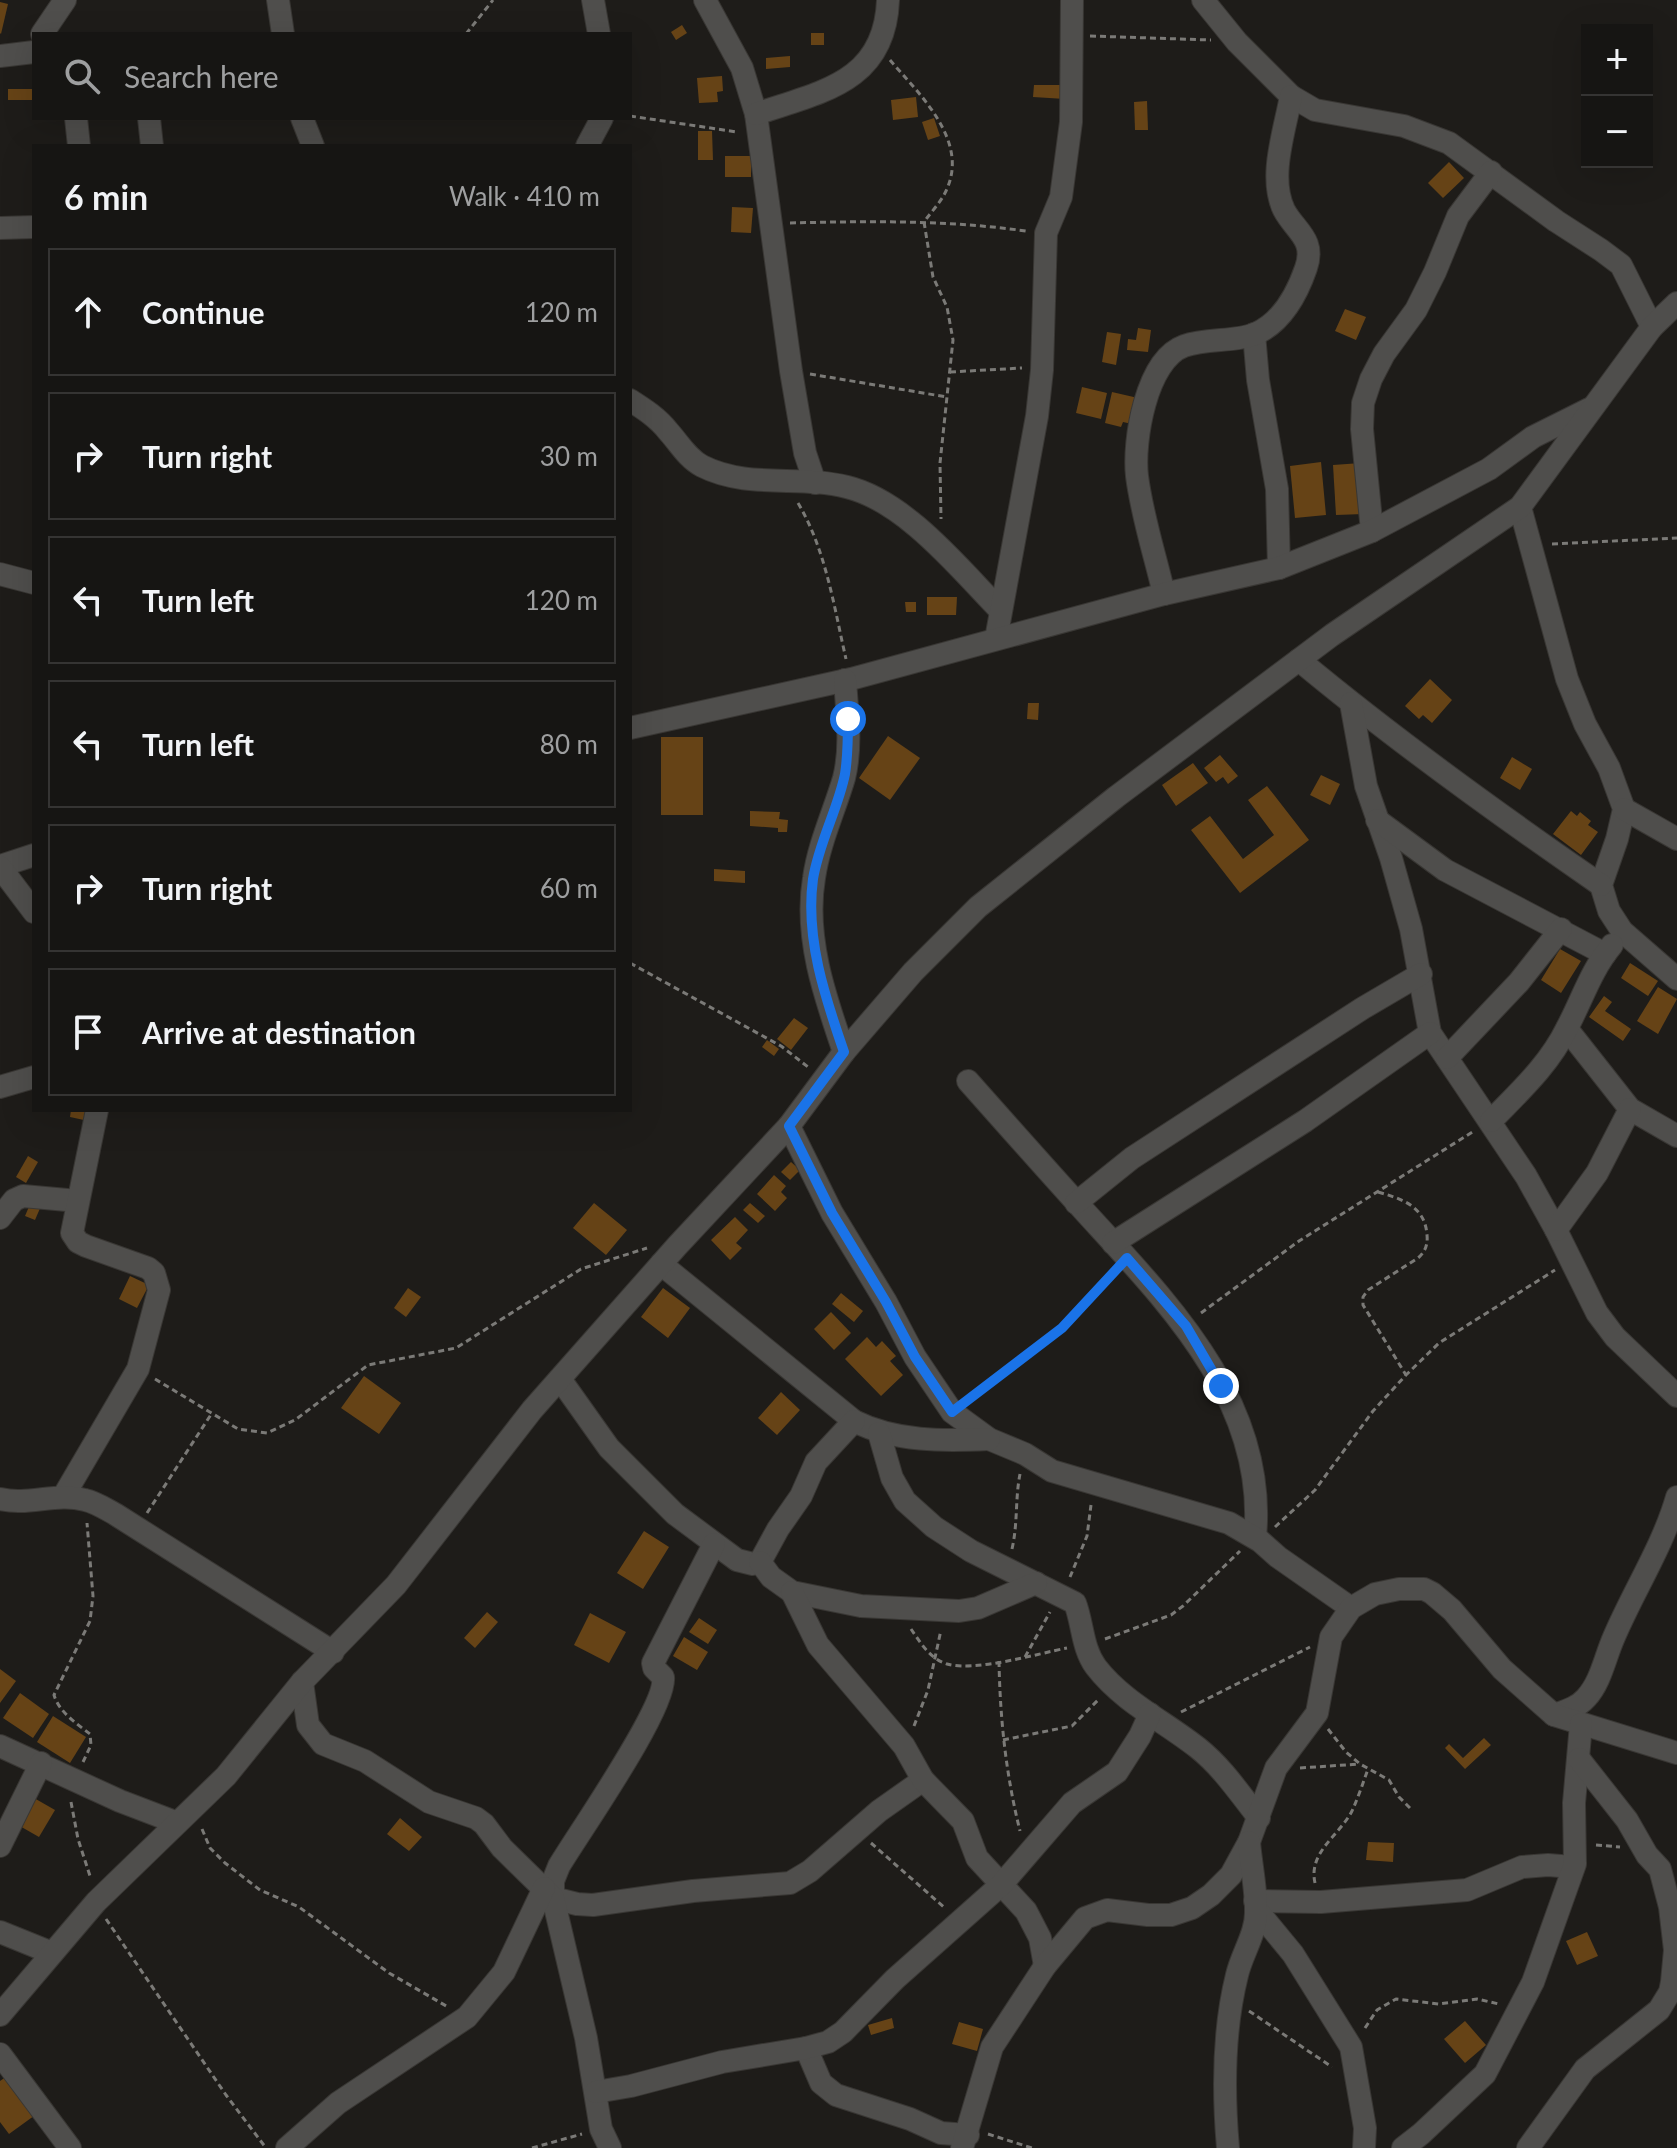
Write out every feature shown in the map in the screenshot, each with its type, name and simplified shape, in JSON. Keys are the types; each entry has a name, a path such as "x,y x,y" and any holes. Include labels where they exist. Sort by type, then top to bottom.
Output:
{"street":[{"path":"44,32 65,0"},
{"path":"278,0 283,32"},
{"path":"593,0 599,32"},
{"path":"705,0 742,68 757,125 791,371 805,453 815,483"},
{"path":"757,125 848,79 863,67 885,32 888,0"},
{"path":"996,639 999,609 1037,416 1042,370 1046,233 1061,197 1071,122 1072,0"},
{"path":"1203,0 1237,42 1291,96 1315,110 1404,126 1449,143 1621,265 1652,327"},
{"path":"0,56 32,47"},
{"path":"1164,594 1137,472 1148,391 1159,367 1181,347 1254,334 1281,317 1307,266 1308,249 1302,231 1285,212 1279,195 1279,168 1291,96"},
{"path":"76,120 79,144"},
{"path":"149,120 152,144"},
{"path":"303,120 312,144"},
{"path":"588,144 601,120"},
{"path":"1372,531 1362,429 1363,403 1384,354 1416,310 1458,216 1491,172"},
{"path":"0,228 32,227"},
{"path":"0,2015 99,1899 175,1822 226,1776 302,1682 396,1585 655,1255 789,1126 844,1052 913,972 978,907 1116,797 1299,660 1520,507 1652,327 1677,303"},
{"path":"1254,334 1258,380 1277,489 1279,568"},
{"path":"632,402 667,429 684,451 701,465 730,476 847,487 892,507 999,609"},
{"path":"632,728 848,679 1164,594 1279,568 1372,531 1478,475 1533,437 1593,407"},
{"path":"1520,507 1567,679 1585,724 1609,768 1624,809 1601,885 1609,911 1622,931 1677,979"},
{"path":"0,574 32,582"},
{"path":"1299,660 1351,703 1601,885"},
{"path":"844,1052 830,1010 812,929 813,880 823,835 844,775 848,745 848,679"},
{"path":"1351,703 1366,786 1402,897 1421,974 1430,1033 1491,1121 1556,1230 1597,1313 1615,1337 1677,1396"},
{"path":"1624,809 1677,839"},
{"path":"1376,819 1445,870 1605,954"},
{"path":"32,856 0,866 32,909"},
{"path":"1447,1058 1519,982 1561,929"},
{"path":"1491,1121 1551,1056 1567,1029 1585,987 1622,931"},
{"path":"1076,1203 1132,1158 1363,1008 1421,974"},
{"path":"1567,1029 1630,1109 1677,1136"},
{"path":"1120,1251 1430,1033"},
{"path":"0,1087 32,1078"},
{"path":"968,1081 1186,1326 1240,1424 1256,1490 1257,1539"},
{"path":"1556,1230 1597,1173 1630,1109"},
{"path":"75,1498 138,1369 158,1297 158,1282 148,1268 78,1242 72,1233 97,1112"},
{"path":"789,1126 832,1213 915,1357 952,1412 989,1439 1025,1454 1052,1471 1229,1523 1257,1539 1351,1608"},
{"path":"0,1218 14,1200 23,1196 78,1201"},
{"path":"655,1255 854,1421 879,1433 957,1441 989,1439"},
{"path":"560,1379 609,1448 675,1514 744,1563 760,1562"},
{"path":"760,1562 801,1496 816,1462 854,1421"},
{"path":"879,1433 892,1478 905,1501 934,1527 1006,1569 1075,1603 1085,1645 1094,1665 1114,1686 1198,1748 1216,1765 1259,1818"},
{"path":"1554,1715 1586,1699 1597,1683 1613,1638 1662,1539 1677,1497"},
{"path":"0,1499 15,1502 75,1498 115,1514 333,1652"},
{"path":"287,2148 338,2103 467,2017 504,1972 549,1893 559,1866 634,1749 663,1689 663,1677 653,1663 714,1544"},
{"path":"760,1562 771,1577 792,1592 861,1606 944,1610 978,1608 1036,1583"},
{"path":"806,2048 821,2083 836,2095 941,2133 966,2137 992,2047 1045,1966 1085,1918 1107,1910 1171,1915 1192,1908 1231,1875 1249,1842 1276,1768 1317,1713 1331,1637 1351,1608 1375,1594 1399,1589 1424,1589 1432,1593 1452,1610 1502,1669 1554,1715 1677,1753"},
{"path":"792,1592 818,1645 904,1746 923,1780 963,1821 977,1858 1034,1923 1042,1943 1045,1966"},
{"path":"302,1682 308,1725 323,1744 365,1761 429,1802 476,1818 549,1893 577,1904 593,1905 693,1891 779,1885 801,1878 856,1830 923,1780"},
{"path":"596,2092 722,2062 806,2048 828,2042 843,2032 895,1979 1002,1884 1072,1803 1117,1772 1155,1718"},
{"path":"1403,2148 1479,2081 1495,2060 1533,1982 1573,1867 1576,1844 1574,1803 1581,1724"},
{"path":"0,1746 120,1801 175,1822"},
{"path":"1528,2148 1591,2062 1668,2011 1675,1950 1660,1869 1644,1851 1627,1820 1579,1759"},
{"path":"0,1846 41,1763"},
{"path":"1228,2148 1225,2082 1232,2001 1237,1973 1255,1927 1256,1905 1249,1842"},
{"path":"1256,1905 1467,1890 1522,1867 1573,1867"},
{"path":"549,1893 605,2139"},
{"path":"1256,1905 1293,1954 1351,2047 1365,2128 1364,2148"},
{"path":"0,1932 52,1953"},
{"path":"0,2054 70,2148"}],"path":[{"path":"468,32 493,0"},
{"path":"1070,35 1237,42"},
{"path":"878,46 946,132 952,154 952,173 946,192 924,222 933,277 951,320 953,340 940,463 941,521 937,547"},
{"path":"632,116 757,125"},
{"path":"770,224 986,224 1046,233"},
{"path":"950,372 1015,368 1042,370"},
{"path":"791,371 947,397"},
{"path":"787,483 809,521 822,560 848,679"},
{"path":"1529,546 1595,540 1677,538"},
{"path":"632,964 781,1046 824,1079"},
{"path":"1186,1326 1299,1241 1491,1121"},
{"path":"1378,1192 1418,1209 1425,1221 1427,1238 1424,1252 1368,1290 1363,1297 1363,1305 1406,1375"},
{"path":"952,1412 1062,1328 1120,1251"},
{"path":"138,1369 247,1432 267,1433 295,1420 368,1365 456,1348 581,1269 655,1255"},
{"path":"892,1608 904,1618 921,1645 947,1664 999,1661 1085,1645 1171,1615 1315,1490 1346,1452 1373,1411 1439,1343 1571,1258"},
{"path":"137,1530 212,1413"},
{"path":"1006,1569 1015,1535 1017,1493 1025,1454"},
{"path":"1025,1657 1061,1594 1087,1536 1094,1482"},
{"path":"75,1498 93,1596 90,1621 54,1695 57,1703 92,1739 71,1777 73,1818 81,1851 99,1899 126,1951 266,2148"},
{"path":"904,1746 919,1716 936,1658 944,1610"},
{"path":"1155,1718 1331,1637"},
{"path":"999,1661 1003,1740 1026,1854"},
{"path":"1003,1740 1072,1726 1114,1686"},
{"path":"1317,1713 1346,1752 1360,1764 1389,1780 1410,1808"},
{"path":"1276,1768 1360,1764"},
{"path":"1321,1902 1313,1878 1317,1856 1351,1812 1368,1769"},
{"path":"200,1801 203,1832 210,1848 225,1863 260,1890 299,1907 389,1973 467,2017"},
{"path":"856,1830 960,1922"},
{"path":"1576,1844 1644,1851"},
{"path":"1351,2047 1377,2010 1396,1999 1439,2004 1486,2000 1520,2012"},
{"path":"1232,2001 1355,2082"},
{"path":"966,2137 1032,2148"},
{"path":"532,2148 605,2139"}],"building":[{"path":"0,2 8,4 1,34 0,33"},
{"path":"682,25 687,33 676,40 671,32"},
{"path":"811,33 824,33 824,45 811,45"},
{"path":"790,56 790,67 766,69 766,58"},
{"path":"722,76 723,91 717,92 718,102 699,103 697,78"},
{"path":"1034,85 1066,85 1065,99 1033,97"},
{"path":"8,89 32,89 32,100 8,100"},
{"path":"916,97 918,117 893,120 891,100"},
{"path":"1147,101 1148,130 1135,130 1134,102"},
{"path":"934,118 940,136 928,140 922,122"},
{"path":"698,131 712,131 713,160 698,160"},
{"path":"725,156 751,156 751,177 725,177"},
{"path":"1449,162 1464,178 1443,198 1428,183"},
{"path":"732,207 753,208 751,233 731,232"},
{"path":"1345,309 1366,317 1356,340 1335,331"},
{"path":"1138,328 1151,330 1148,352 1127,350 1128,339 1136,340"},
{"path":"1107,332 1121,334 1116,365 1102,362"},
{"path":"1082,387 1107,393 1101,419 1076,413"},
{"path":"1112,392 1138,398 1132,424 1123,422 1121,427 1105,423"},
{"path":"1321,462 1326,515 1295,518 1290,466"},
{"path":"1361,463 1364,514 1336,515 1333,465"},
{"path":"927,597 957,597 956,615 927,615"},
{"path":"905,602 916,602 916,612 906,612"},
{"path":"1430,679 1452,700 1432,723 1423,715 1419,719 1405,706"},
{"path":"1028,703 1039,703 1038,720 1027,719"},
{"path":"888,736 920,758 890,800 859,778"},
{"path":"661,737 703,737 703,815 661,815"},
{"path":"1220,755 1238,776 1228,784 1223,777 1216,782 1204,768"},
{"path":"1512,757 1532,769 1520,790 1500,778"},
{"path":"1193,763 1208,783 1176,806 1162,785"},
{"path":"1321,775 1340,784 1330,805 1310,795"},
{"path":"1267,786 1309,840 1240,893 1191,830 1210,816 1243,859 1274,835 1248,800"},
{"path":"750,811 780,812 779,819 788,820 787,832 778,832 778,828 750,826"},
{"path":"1571,811 1577,816 1580,812 1591,821 1588,825 1598,832 1581,855 1553,834"},
{"path":"714,869 745,871 745,883 714,881"},
{"path":"1560,949 1581,961 1561,993 1541,980"},
{"path":"1630,963 1658,981 1648,996 1621,978"},
{"path":"1658,987 1677,999 1658,1034 1637,1021"},
{"path":"1604,996 1612,1002 1605,1011 1631,1029 1623,1041 1589,1017"},
{"path":"794,1018 808,1028 791,1050 777,1039"},
{"path":"767,1040 779,1049 774,1056 762,1047"},
{"path":"71,1112 96,1112 93,1122 70,1117"},
{"path":"28,1156 38,1162 26,1183 16,1177"},
{"path":"791,1162 800,1170 790,1180 781,1172"},
{"path":"774,1175 786,1186 781,1192 787,1198 775,1211 757,1194"},
{"path":"31,1202 41,1206 35,1220 25,1216"},
{"path":"594,1203 627,1230 606,1255 573,1228"},
{"path":"750,1203 765,1216 758,1223 743,1210"},
{"path":"735,1217 748,1230 736,1243 742,1248 730,1260 711,1240"},
{"path":"130,1276 149,1285 137,1308 119,1299"},
{"path":"408,1288 421,1297 406,1317 394,1308"},
{"path":"663,1288 690,1308 668,1338 641,1317"},
{"path":"841,1293 863,1311 854,1322 832,1304"},
{"path":"831,1312 851,1333 834,1350 814,1329"},
{"path":"867,1337 876,1347 882,1341 896,1356 890,1361 903,1375 881,1396 845,1359"},
{"path":"364,1376 401,1403 379,1434 341,1408"},
{"path":"781,1392 800,1410 777,1435 758,1418"},
{"path":"644,1531 669,1547 643,1589 617,1573"},
{"path":"487,1612 498,1622 475,1648 464,1638"},
{"path":"590,1613 626,1632 609,1663 574,1645"},
{"path":"699,1618 717,1630 708,1644 689,1632"},
{"path":"684,1637 708,1652 697,1670 673,1656"},
{"path":"0,1669 16,1681 0,1703"},
{"path":"20,1693 49,1714 33,1738 3,1718"},
{"path":"53,1716 86,1737 70,1763 37,1742"},
{"path":"1484,1738 1491,1745 1465,1769 1445,1748 1449,1744 1463,1758"},
{"path":"34,1798 55,1810 39,1837 18,1825"},
{"path":"400,1818 422,1837 409,1851 387,1834"},
{"path":"1368,1842 1394,1843 1393,1862 1366,1860"},
{"path":"1587,1932 1598,1956 1577,1965 1566,1941"},
{"path":"892,2018 894,2028 871,2035 868,2025"},
{"path":"1465,2021 1486,2045 1465,2063 1444,2039"},
{"path":"959,2022 983,2029 977,2051 952,2044"},
{"path":"10,2074 38,2113 9,2134 0,2122 0,2081"}],"route":[{"path":"848,719 844,775 823,835 813,880 812,929 819,969 844,1052 789,1126 832,1213 915,1357 952,1412 1062,1328 1127,1258 1186,1326 1221,1386"}]}
